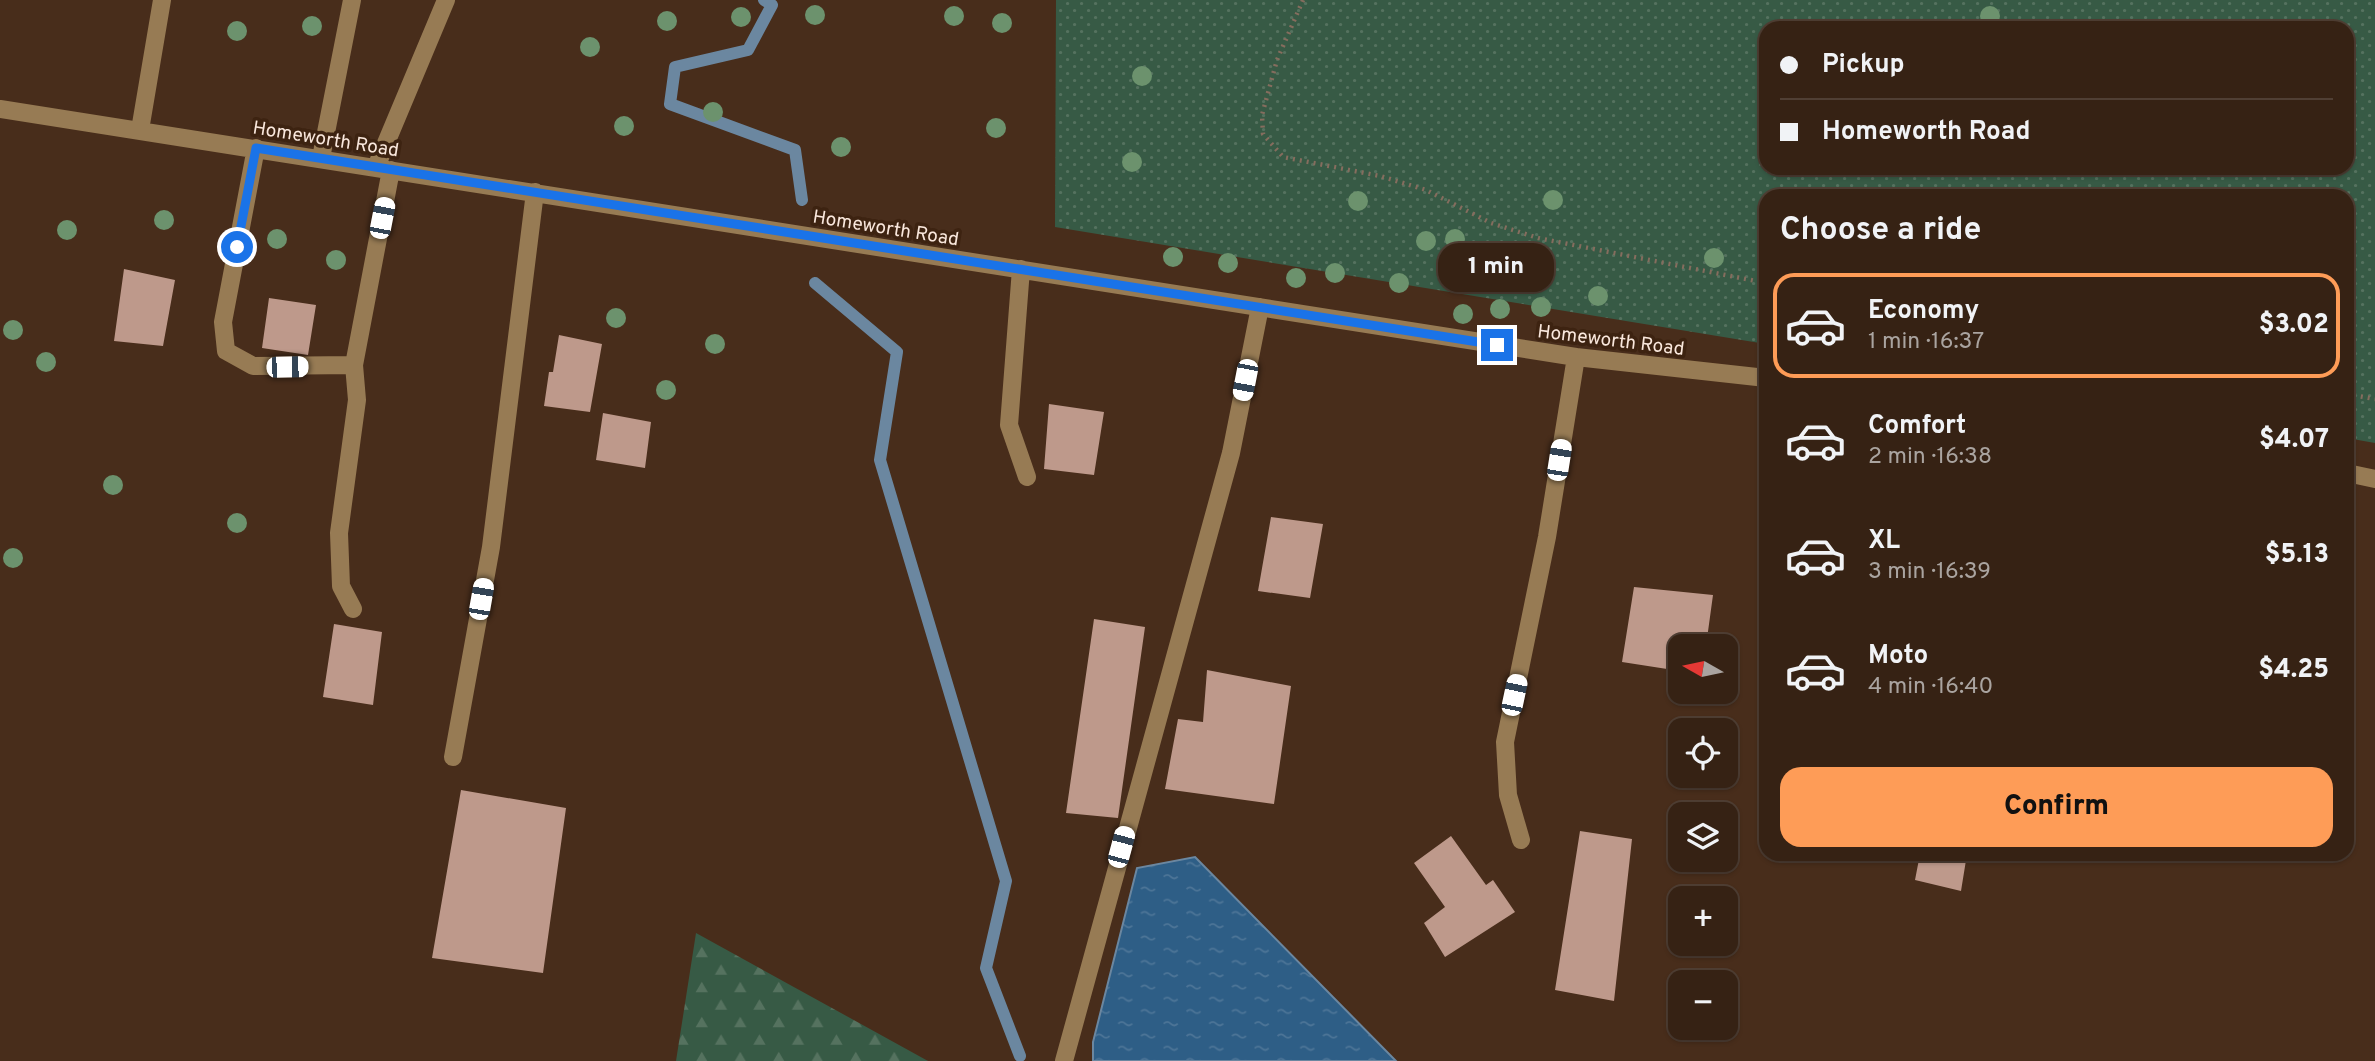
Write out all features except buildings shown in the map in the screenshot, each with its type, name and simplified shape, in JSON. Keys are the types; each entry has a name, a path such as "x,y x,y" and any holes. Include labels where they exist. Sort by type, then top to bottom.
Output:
{"street":[{"path":"140,130 162,0"},
{"path":"321,159 352,0"},
{"path":"353,609 341,586 339,533 358,400 354,365 384,168 446,0"},
{"name":"Homeworth Road","path":"0,109 1576,357 1759,377"},
{"path":"256,148 223,322 226,351 253,366 354,365"},
{"path":"453,757 491,547 535,192"},
{"path":"1021,269 1009,425 1027,477"},
{"path":"1063,1061 1231,453 1260,307"},
{"path":"1521,840 1508,795 1505,743 1547,537 1576,357"},
{"path":"2354,474 2375,479"}],"path":[{"path":"1303,0 1277,60 1262,115 1263,134 1283,156 1380,176 1426,190 1491,223 1538,238 1759,283"},
{"path":"2354,395 2375,399"}],"green space":[{"path":"1056,0 2375,0 2375,443 2354,439 2354,189 1759,189 1759,343 1055,227"},
{"path":"696,933 928,1061 676,1061"}],"water":[{"path":"1195,857 1396,1061 1093,1061 1093,1042 1137,868"}],"waterway":[{"path":"764,0 772,5 748,50 675,67 670,104 795,150 802,200"},
{"path":"815,283 897,352 880,460 1006,881 986,968 1020,1056"}],"route":[{"path":"237,247 256,148 1497,345"}]}
